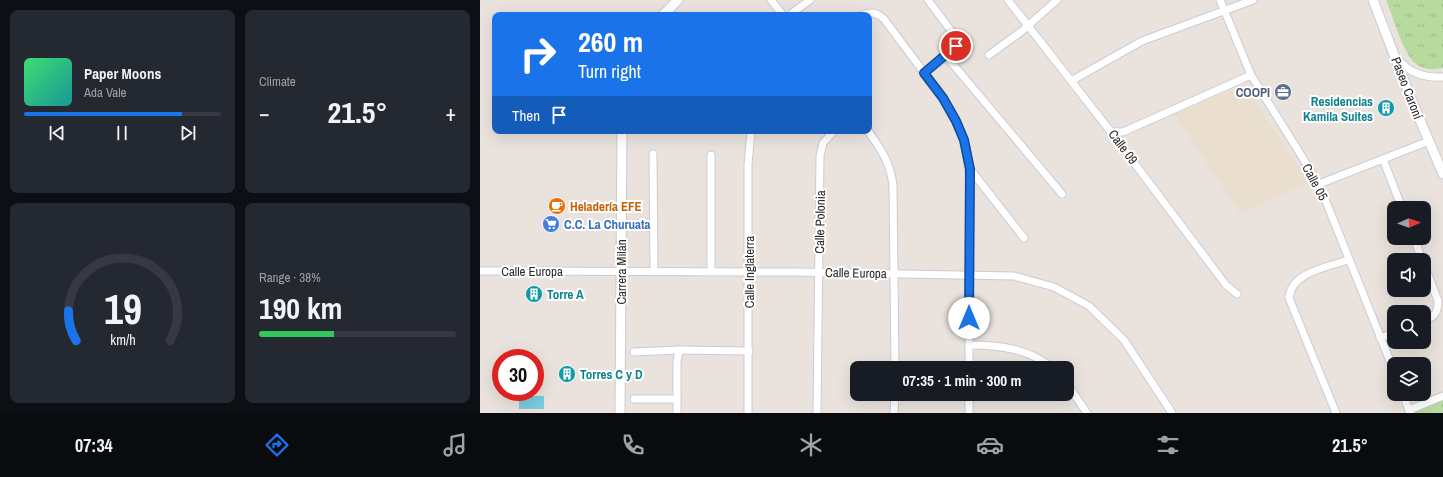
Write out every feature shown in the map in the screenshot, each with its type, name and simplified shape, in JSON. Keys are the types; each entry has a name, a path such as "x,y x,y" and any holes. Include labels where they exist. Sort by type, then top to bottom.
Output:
{"street":[{"path":"667,12 678,0"},
{"path":"772,0 781,12"},
{"path":"793,12 810,0"},
{"path":"924,73 956,46 957,39 928,0"},
{"name":"Calle 09","path":"1008,0 1111,132 1226,285 1237,294"},
{"path":"990,55 1058,0"},
{"name":"Calle 05","path":"1220,0 1251,75 1319,184 1348,260 1388,357"},
{"path":"1071,81 1142,41 1253,0"},
{"name":"Paseo Caroní","path":"1374,0 1443,174"},
{"path":"872,13 880,15 884,19 943,98 956,121 964,140 970,169 969,361"},
{"path":"946,56 1062,194"},
{"path":"1395,56 1411,72 1428,76 1443,77"},
{"path":"1111,132 1122,132 1251,75"},
{"name":"Carrera Milán","path":"620,413 622,134"},
{"name":"Calle Inglaterra","path":"748,413 748,165 752,134"},
{"name":"Calle Polonia","path":"817,413 820,156 823,143 831,134"},
{"path":"870,134 885,156 891,169 895,273 895,361"},
{"path":"1319,184 1429,141"},
{"path":"653,154 654,271"},
{"path":"711,155 711,272"},
{"path":"1383,159 1399,201"},
{"path":"970,169 1024,238"},
{"path":"1336,413 1289,298 1290,289 1294,282 1304,276 1348,260"},
{"name":"Calle Europa","path":"480,271 819,272 1014,276 1054,287 1089,306 1110,324 1124,340 1172,413"},
{"path":"1431,282 1438,301 1438,311 1431,318"},
{"path":"1380,338 1387,336"},
{"path":"969,345 994,345 1011,348 1028,353 1041,361"},
{"path":"677,413 677,362 679,350"},
{"path":"634,352 679,350 749,351"},
{"path":"1074,394 1087,413"},
{"path":"1406,401 1410,412 1443,396"},
{"path":"634,399 677,399"},
{"path":"894,413 895,401"},
{"path":"969,401 969,413"}],"shaded area":[{"path":"1244,85 1310,182 1240,213 1174,114"}],"green space":[{"path":"1386,0 1443,0 1443,68 1426,68 1419,66 1411,59 1403,44"},
{"path":"1443,400 1443,413 1415,413 1414,411"}],"water":[{"path":"519,401 544,401 544,409 519,409"}],"place":[{"name":"COOPI","path":"1283,92"},
{"name":"Residencias Kamila Suites","path":"1386,108"},
{"name":"Heladería EFE","path":"557,206"},
{"name":"C.C. La Churuata","path":"551,224"},
{"name":"Torre A","path":"534,294"},
{"name":"Torres C y D","path":"567,374"}],"route":[{"path":"956,46 924,73 943,98 956,121 964,140 970,169 969,318"}]}
